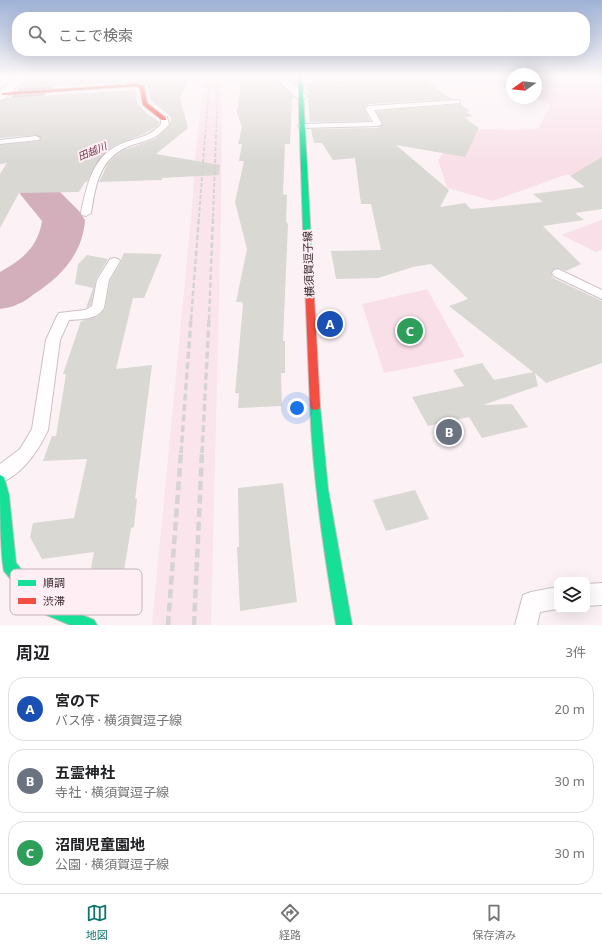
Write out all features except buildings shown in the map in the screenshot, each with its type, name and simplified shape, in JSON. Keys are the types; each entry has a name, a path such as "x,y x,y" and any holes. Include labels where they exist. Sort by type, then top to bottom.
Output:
{"main road":[{"path":"146,105 164,119"},
{"name":"横須賀逗子線","path":"301,105 316,440 326,525 344,621"},
{"path":"0,481 3,495 9,566 11,569"},
{"path":"64,615 89,625"}],"lane":[{"path":"302,126 378,124 375,116 369,108 411,105"},
{"path":"86,213 92,180 99,164 108,155 125,145 147,140 160,131 165,124 164,119"},
{"path":"0,142 36,138"},
{"path":"0,475 26,454 40,430 53,340 64,316 88,314 98,308 103,280 114,261"},
{"path":"558,273 602,295"},
{"path":"590,595 602,594"},
{"path":"526,625 531,603 554,599"}],"shaded area":[{"path":"201,105 222,105 221,217 211,625 152,625 191,218"},
{"path":"550,105 602,105 602,173 565,175 493,201 447,188 438,160 458,133 486,129 520,130 539,128"},
{"path":"602,220 602,250 596,252 561,235"},
{"path":"427,289 465,357 384,373 362,304"}],"waterway":[{"name":"田越川","path":"19,105 13,117 16,123 33,126 60,122"},
{"name":"田越川","path":"0,293 31,275 42,266 53,252 61,236 64,220 40,194 42,178 47,172 55,167 95,151"}],"railway":[{"path":"205,137 208,105"},
{"path":"216,137 217,105"},
{"path":"199,217 205,136"},
{"path":"213,217 216,136"},
{"path":"191,320 199,216"},
{"path":"209,320 213,216"},
{"path":"181,453 191,319"},
{"path":"202,453 209,319"},
{"path":"168,625 181,452"},
{"path":"194,625 202,452"}],"traffic: fast":[{"path":"301,105 308,259"},
{"path":"315,406 322,489 344,625"},
{"path":"0,481 3,495 9,566 11,569"},
{"path":"64,615 89,625"}],"traffic: jam":[{"path":"146,105 164,119"},
{"path":"308,259 315,406"}],"place":[{"name":"宮の下","path":"330,324"},
{"name":"沼間児童園地","path":"410,331"},
{"name":"五霊神社","path":"449,432"}]}
